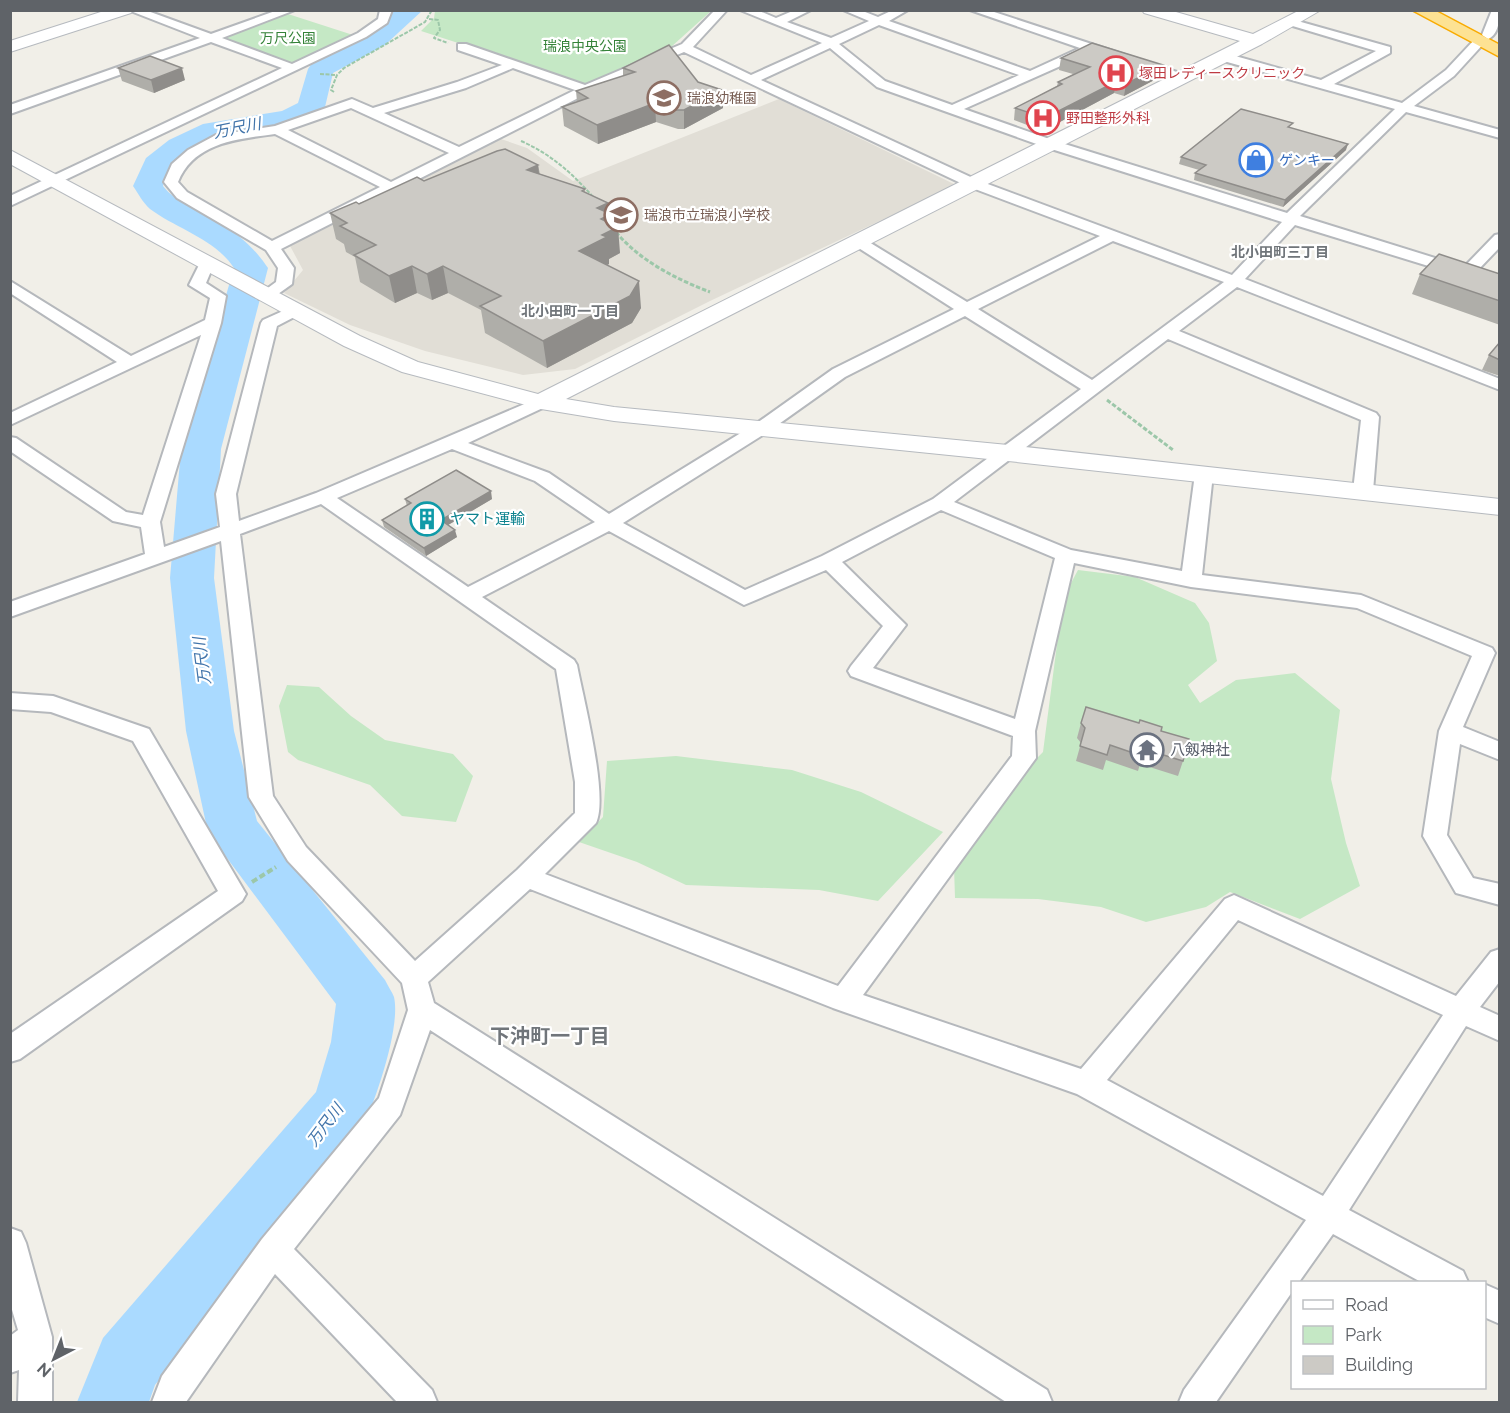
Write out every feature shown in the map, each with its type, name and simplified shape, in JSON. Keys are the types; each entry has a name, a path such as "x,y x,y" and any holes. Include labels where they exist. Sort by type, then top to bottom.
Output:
{"highway":[{"path":"1420,10 1489,39"},
{"path":"1440,10 1489,39 1500,52"}],"street":[{"path":"10,47 125,10"},
{"path":"133,10 292,68"},
{"path":"10,110 290,10"},
{"path":"10,202 362,35 383,21 386,10"},
{"path":"272,247 586,88 686,47 722,10"},
{"path":"745,10 830,42 881,84 1050,144 1500,283"},
{"path":"776,22 806,10"},
{"path":"848,10 1030,75"},
{"path":"753,79 903,10"},
{"path":"975,10 1182,78"},
{"path":"10,610 323,497 452,444 541,402 859,242 1313,10"},
{"path":"1157,11 1256,40"},
{"path":"452,444 542,477 609,523 744,597 829,561 940,503 1235,281 1289,223 1291,217 1404,107 1450,73 1470,50 1489,39 1498,15"},
{"path":"1290,22 1386,50 1322,85"},
{"path":"462,47 586,88"},
{"path":"686,47 691,52 972,183 1235,281 1500,385"},
{"path":"953,110 1091,48"},
{"path":"1224,57 1500,134"},
{"path":"372,112 475,81 513,64"},
{"path":"265,296 284,284 286,268 272,247 182,195 171,182 177,166 193,153 221,138 277,130 352,103 458,152"},
{"path":"277,130 391,187"},
{"path":"10,156 265,296 410,367 541,402 614,414 1008,453 1500,507"},
{"path":"467,596 609,523 763,428 839,373 1111,236"},
{"path":"1467,273 1500,238"},
{"path":"859,242 1092,388"},
{"path":"156,557 150,522 213,323 218,296 197,285 206,264"},
{"path":"10,286 130,363"},
{"path":"169,1402 174,1388 273,1250 390,1106 408,1058 422,1010 414,978 297,854 261,797 226,494 269,323 294,311"},
{"path":"10,420 213,323"},
{"path":"1166,332 1370,417 1363,491"},
{"path":"10,442 120,516 150,522"},
{"path":"1191,580 1204,474"},
{"path":"323,497 566,665 587,783 587,816 526,877 414,978"},
{"path":"940,503 1066,555 1191,580 1360,602 1484,652 1450,731 1435,836 1465,886 1500,895"},
{"path":"843,1000 1024,758 1024,731 1066,555"},
{"path":"829,561 895,625 860,671 1024,731"},
{"path":"10,701 53,705 141,735 233,894 10,1050"},
{"path":"1450,731 1500,752"},
{"path":"526,877 843,1000 1086,1084 1450,1281"},
{"path":"1086,1084 1234,906 1500,1029"},
{"path":"1197,1402 1328,1215 1461,1011 1500,960"},
{"path":"422,1010 1035,1402"},
{"path":"10,1243 36,1337 35,1402"},
{"path":"273,1250 420,1402"},
{"path":"1486,1301 1500,1308"},
{"path":"10,1357 36,1337"}],"path":[{"path":"429,19 432,11"},
{"path":"352,103 331,90 337,75 344,68 429,19 438,20 440,30 434,38 462,47"},
{"path":"500,132 537,147 564,164 600,206"},
{"path":"614,229 619,237 654,264 692,286 739,302"},
{"path":"1092,388 1204,474"},
{"path":"233,894 297,854"}],"shaded area":[{"name":"瑞浪市立瑞浪小学校","path":"779,99 956,185 710,301 575,369 523,375 425,351 350,325 284,293 303,270 289,244 501,139 527,148 573,181"}],"green space":[{"name":"瑞浪中央公園","path":"435,11 711,11 671,47 591,83 582,83 421,31 434,18"},
{"name":"万尺公園","path":"288,14 353,35 294,64 221,38"},
{"path":"1078,570 1135,577 1195,603 1209,623 1217,661 1188,685 1200,703 1236,680 1295,673 1340,710 1331,779 1346,843 1360,886 1300,919 1230,892 1206,907 1146,922 1101,907 1038,899 955,898 954,867 1019,776 1043,752 1063,598"},
{"path":"287,685 319,687 351,716 385,740 453,754 473,776 456,822 402,816 370,785 298,760 288,752 279,706"},
{"path":"676,756 792,770 861,792 943,832 878,901 819,890 686,885 637,862 579,842 603,817 607,761"}],"building":[{"path":"1092,43 1163,65 1126,84 1117,81 1045,118 1015,108 1062,84 1058,82 1090,67 1061,58"},
{"path":"669,45 698,82 722,90 684,110 655,103 597,125 562,107 588,98 576,91 635,72 623,68"},
{"path":"150,56 182,68 151,80 118,68"},
{"path":"1241,109 1293,123 1288,127 1348,144 1285,200 1195,173 1206,165 1181,157"},
{"path":"505,149 538,165 527,170 585,189 582,191 608,203 597,208 611,214 601,219 618,227 602,235 607,237 579,251 639,281 630,296 543,341 480,306 501,296 443,266 427,274 412,266 389,276 354,255 376,245 340,226 347,223 330,213 356,202 359,204 417,177 424,181"},
{"path":"1439,254 1500,274 1500,301 1420,274"},
{"path":"1500,342 1500,360 1489,355"},
{"name":"ヤマト運輸","path":"456,470 491,491 441,520 455,530 424,548 382,520 411,503 405,499"},
{"path":"1086,707 1139,723 1140,720 1162,727 1161,731 1189,739 1183,761 1144,749 1142,756 1110,745 1107,755 1080,746 1085,728 1081,723"}],"waterway":[{"name":"万尺川","path":"113,1402 128,1363 340,1110 358,1056 365,998 233,828 210,731 192,578 201,449 251,268 239,251 206,228 159,201 148,186 156,164 179,146 213,130 289,118 311,107 321,69 376,40 411,10"}],"place":[{"name":"塚田レディースクリニック","path":"1116,73"},
{"name":"瑞浪幼稚園","path":"664,98"},
{"name":"野田整形外科","path":"1043,118"},
{"name":"ゲンキー","path":"1256,160"},
{"name":"瑞浪市立瑞浪小学校","path":"621,215"},
{"name":"ヤマト運輸","path":"427,519"},
{"name":"八剱神社","path":"1147,750"}],"district":[{"name":"北小田町三丁目","path":"1280,252"},
{"name":"北小田町一丁目","path":"570,311"},
{"name":"下沖町一丁目","path":"550,1036"}]}
